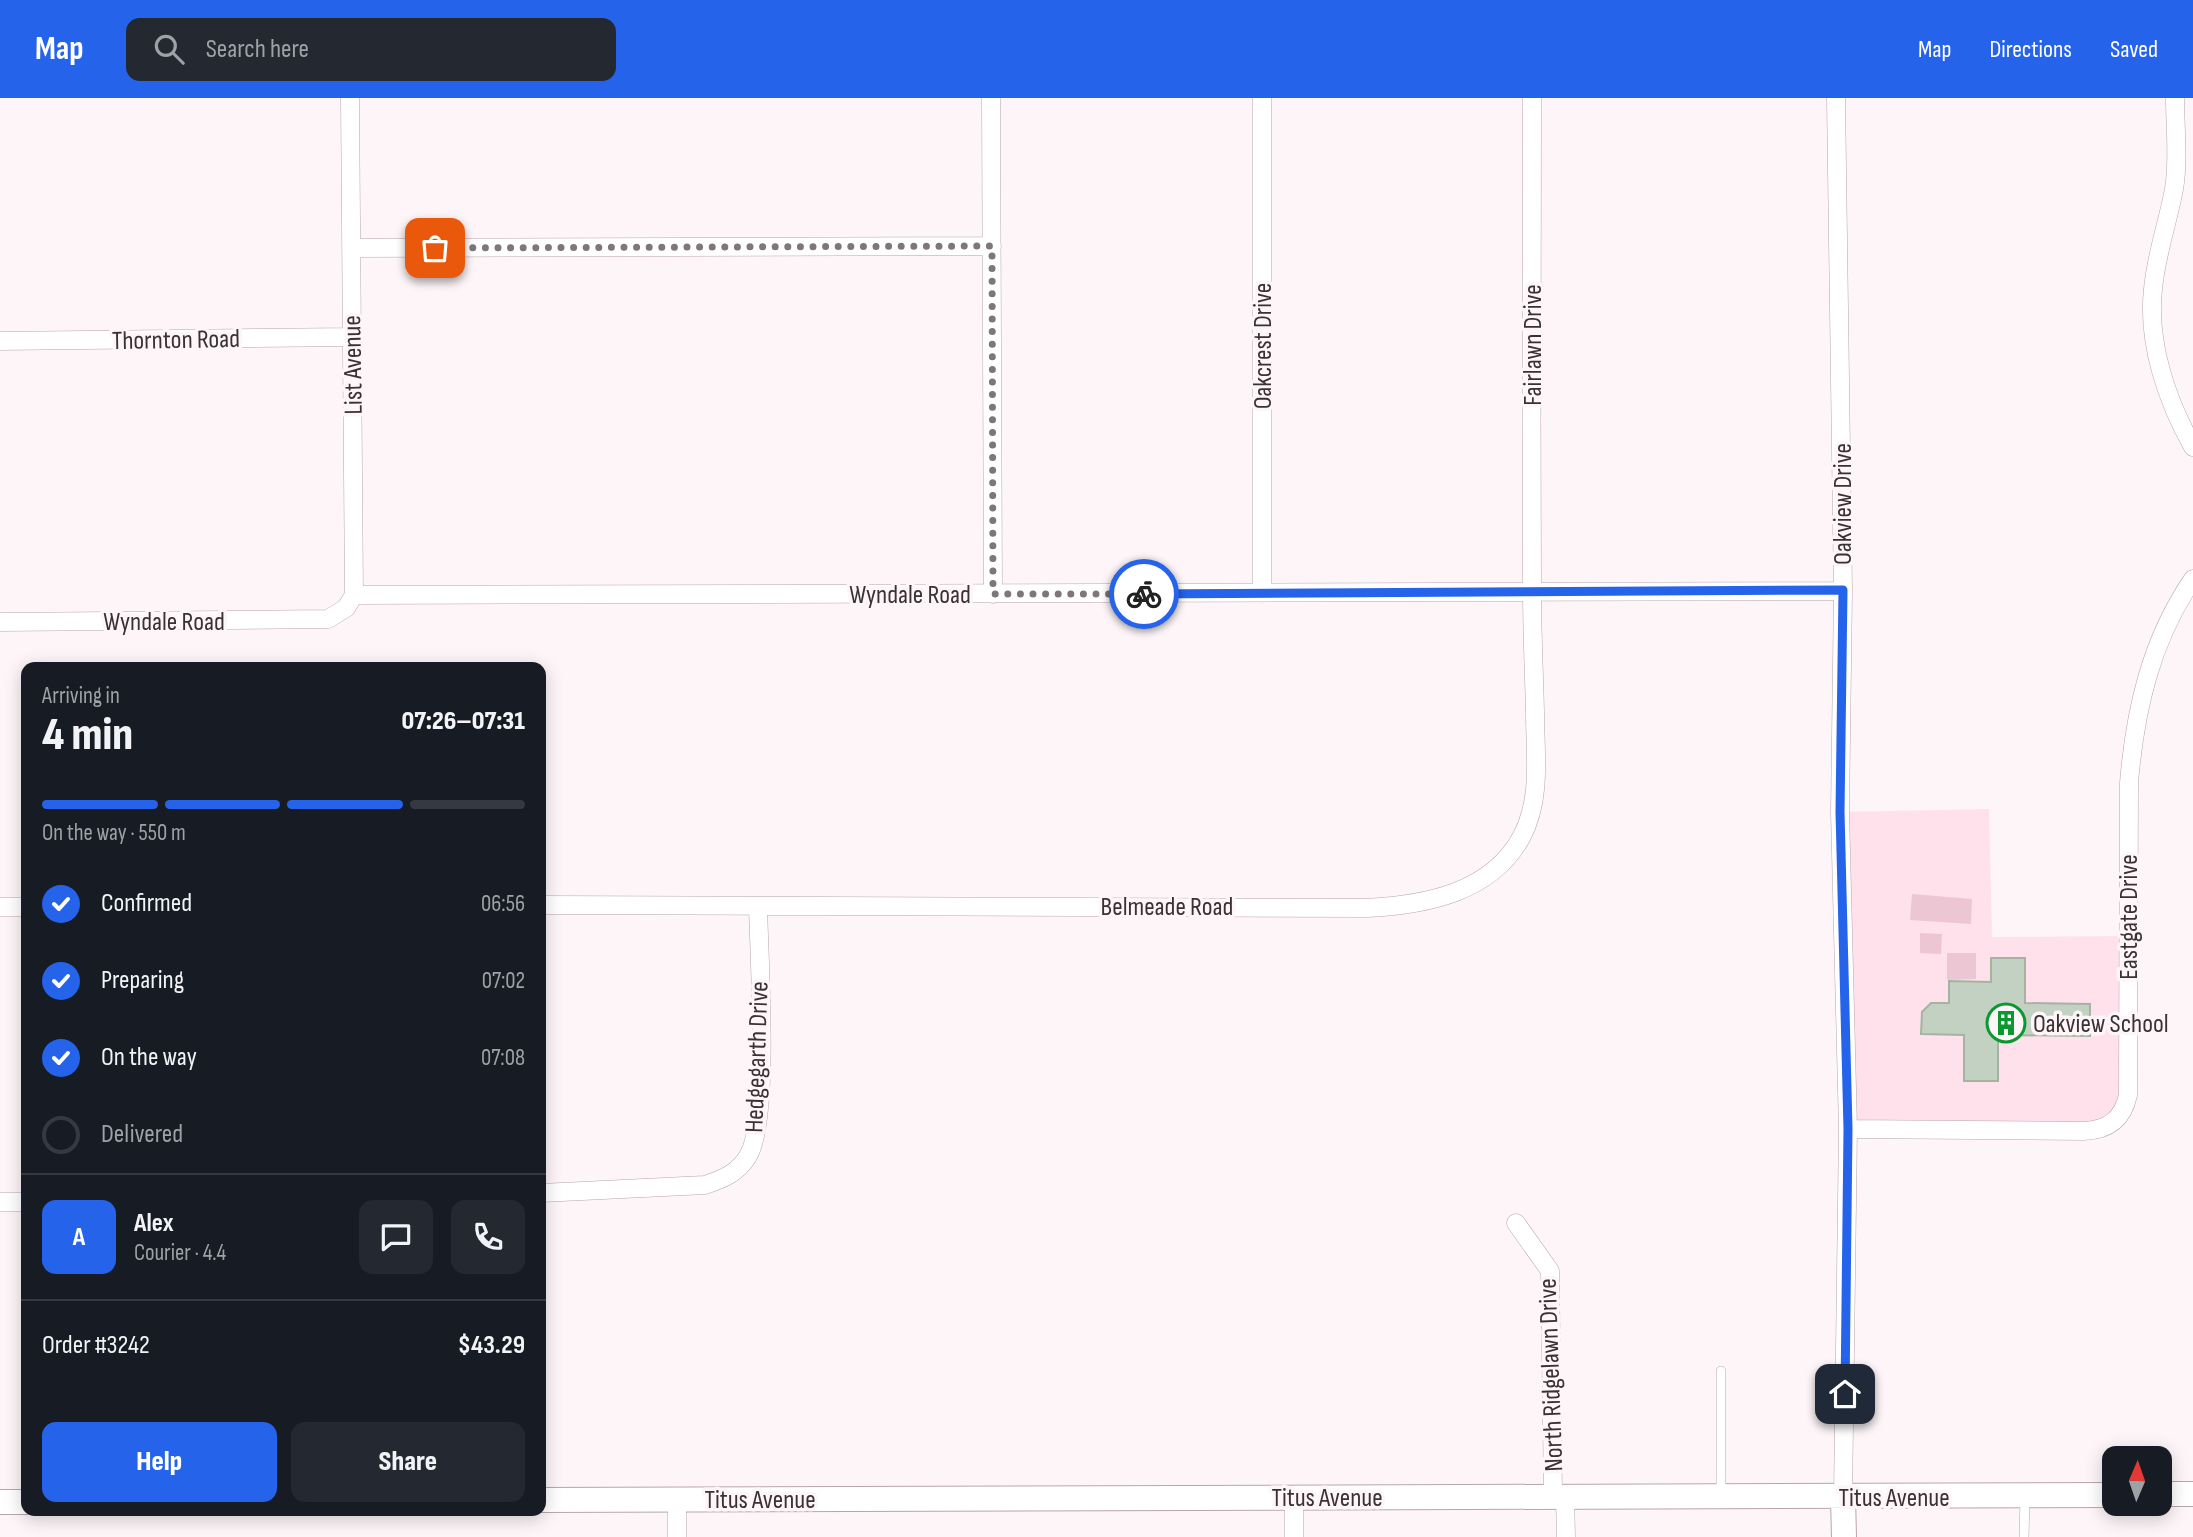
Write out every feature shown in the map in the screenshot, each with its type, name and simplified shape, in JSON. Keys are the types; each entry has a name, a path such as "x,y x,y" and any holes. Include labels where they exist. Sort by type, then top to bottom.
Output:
{"main road":[{"path":"2172,1494 2193,1494"},
{"name":"Titus Avenue","path":"546,1500 2102,1495"},
{"path":"1843,1497 1844,1537"},
{"path":"0,1502 21,1502"}],"street":[{"name":"List Avenue","path":"351,98 354,595"},
{"path":"991,98 993,594"},
{"name":"Oakcrest Drive","path":"1262,98 1262,593"},
{"name":"Fairlawn Drive","path":"1532,98 1532,593"},
{"name":"Oakview Drive","path":"1836,98 1843,590 1840,812 1848,1129 1843,1497"},
{"path":"2175,98 2175,186 2152,289 2152,316 2166,388 2193,447"},
{"path":"351,248 992,246"},
{"name":"Thornton Road","path":"0,341 352,337"},
{"name":"Eastgate Drive","path":"1848,1129 2084,1131 2107,1127 2122,1114 2128,1095 2129,783 2136,720 2153,656 2166,626 2193,579"},
{"name":"Wyndale Road","path":"0,622 328,619 346,608 354,595 1843,590"},
{"name":"Belmeade Road","path":"546,905 1367,908 1402,906 1448,895 1492,873 1510,856 1530,817 1536,779 1532,593"},
{"name":"Hedgegarth Drive","path":"546,1193 705,1185 725,1179 749,1156 755,1142 760,1112 758,906"},
{"path":"0,907 21,907"},
{"path":"0,1202 21,1202"},
{"name":"North Ridgelawn Drive","path":"1516,1223 1550,1271 1559,1496 1566,1537"},
{"path":"1294,1497 1294,1537"},
{"path":"677,1499 677,1537"}],"lane":[{"path":"1721,1371 1721,1497"},
{"path":"2024,1537 2025,1496"}],"shaded area":[{"path":"1989,809 1992,937 2128,936 2128,1095 2107,1127 1848,1129 1840,812"},
{"path":"1912,894 1972,899 1971,924 1910,920"},
{"path":"1920,933 1942,934 1941,954 1920,953"},
{"path":"1947,953 1976,953 1976,979 1947,980"}],"building":[{"name":"Oakview School","path":"1991,958 2025,958 2025,1003 2090,1004 2090,1036 1998,1035 1998,1081 1964,1081 1964,1035 1921,1034 1922,1012 1931,1003 1949,1003 1949,981 1991,982"}],"way so far":[{"path":"435,248 992,246 993,594 1144,594"}],"place":[{"name":"Oakview School","path":"2006,1023"}],"route":[{"path":"1144,594 1843,590 1840,812 1848,1129 1845,1394"}]}
